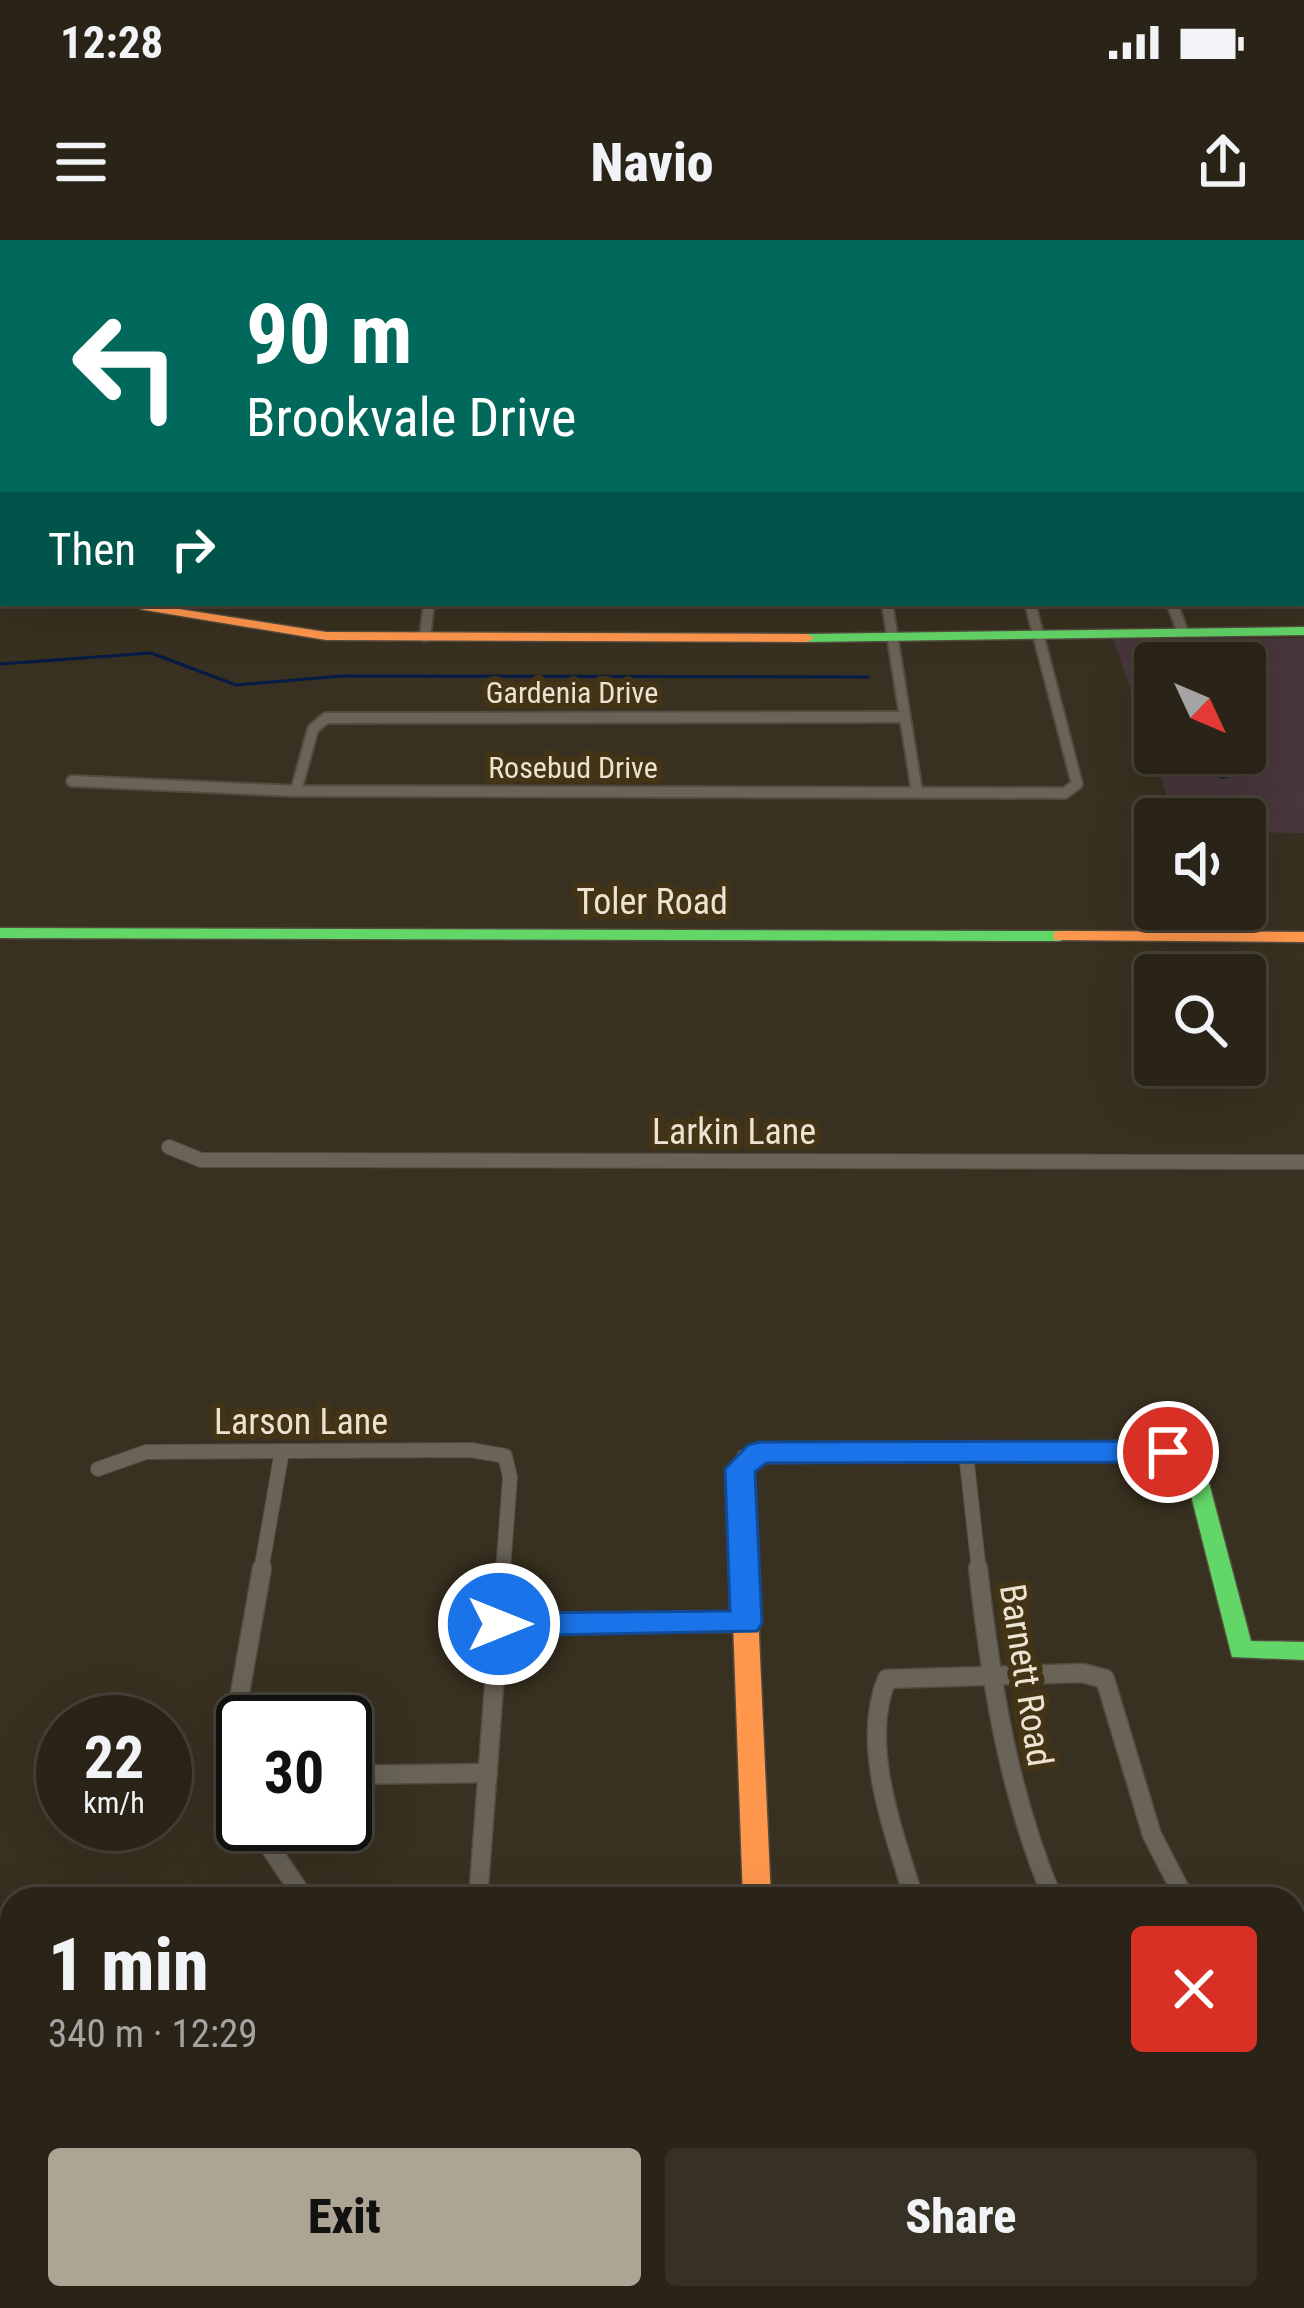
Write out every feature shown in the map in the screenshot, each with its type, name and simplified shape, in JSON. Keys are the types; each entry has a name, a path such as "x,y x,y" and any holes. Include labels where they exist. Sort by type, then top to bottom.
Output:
{"street":[{"path":"154,606 217,614 297,634 894,639 1304,631"},
{"path":"425,636 429,606"},
{"path":"888,606 901,717 917,793"},
{"path":"1031,606 1039,636"},
{"path":"1173,606 1182,630"},
{"name":"Rosebud Drive","path":"72,781 296,791 1075,790 1039,636"},
{"name":"Gardenia Drive","path":"296,791 313,729 326,718 901,717"},
{"name":"Toler Road","path":"0,932 1304,937"},
{"name":"Larkin Lane","path":"169,1147 179,1156 201,1160 1304,1162"},
{"name":"Larson Lane","path":"98,1468 146,1452 471,1450 505,1456 509,1477 499,1624"},
{"path":"247,1695 282,1451"},
{"path":"757,1887 740,1481 747,1458 777,1451 1168,1452 1193,1460 1241,1650 1304,1651"},
{"name":"Barnett Road","path":"966,1454 1002,1736 1031,1852 1047,1887"},
{"path":"479,1887 499,1624 746,1623"},
{"path":"911,1887 890,1805 877,1724 879,1690 887,1679 994,1673 1083,1673 1105,1679 1152,1835 1179,1887"},
{"path":"372,1775 488,1773"},
{"path":"272,1851 296,1887"}],"shaded area":[{"path":"1304,638 1304,833 1266,832 1266,798 1168,798 1160,774 1266,774 1266,642 1134,642 1134,700 1113,639"}],"waterway":[{"path":"0,664 151,653 236,685 341,676 868,677"},
{"path":"1215,774 1235,774"}],"traffic: fast":[{"path":"807,638 1304,631"},
{"path":"0,933 1060,936"},
{"path":"1037,1452 1168,1452 1193,1459 1241,1650 1304,1651"}],"traffic: slow":[{"path":"145,606 326,636 807,638"},
{"path":"1060,936 1304,937"},
{"path":"757,1887 740,1481 747,1458 759,1453 1037,1452"}],"route":[{"path":"499,1624 746,1623 740,1469 747,1458 759,1453 1168,1452"}]}
